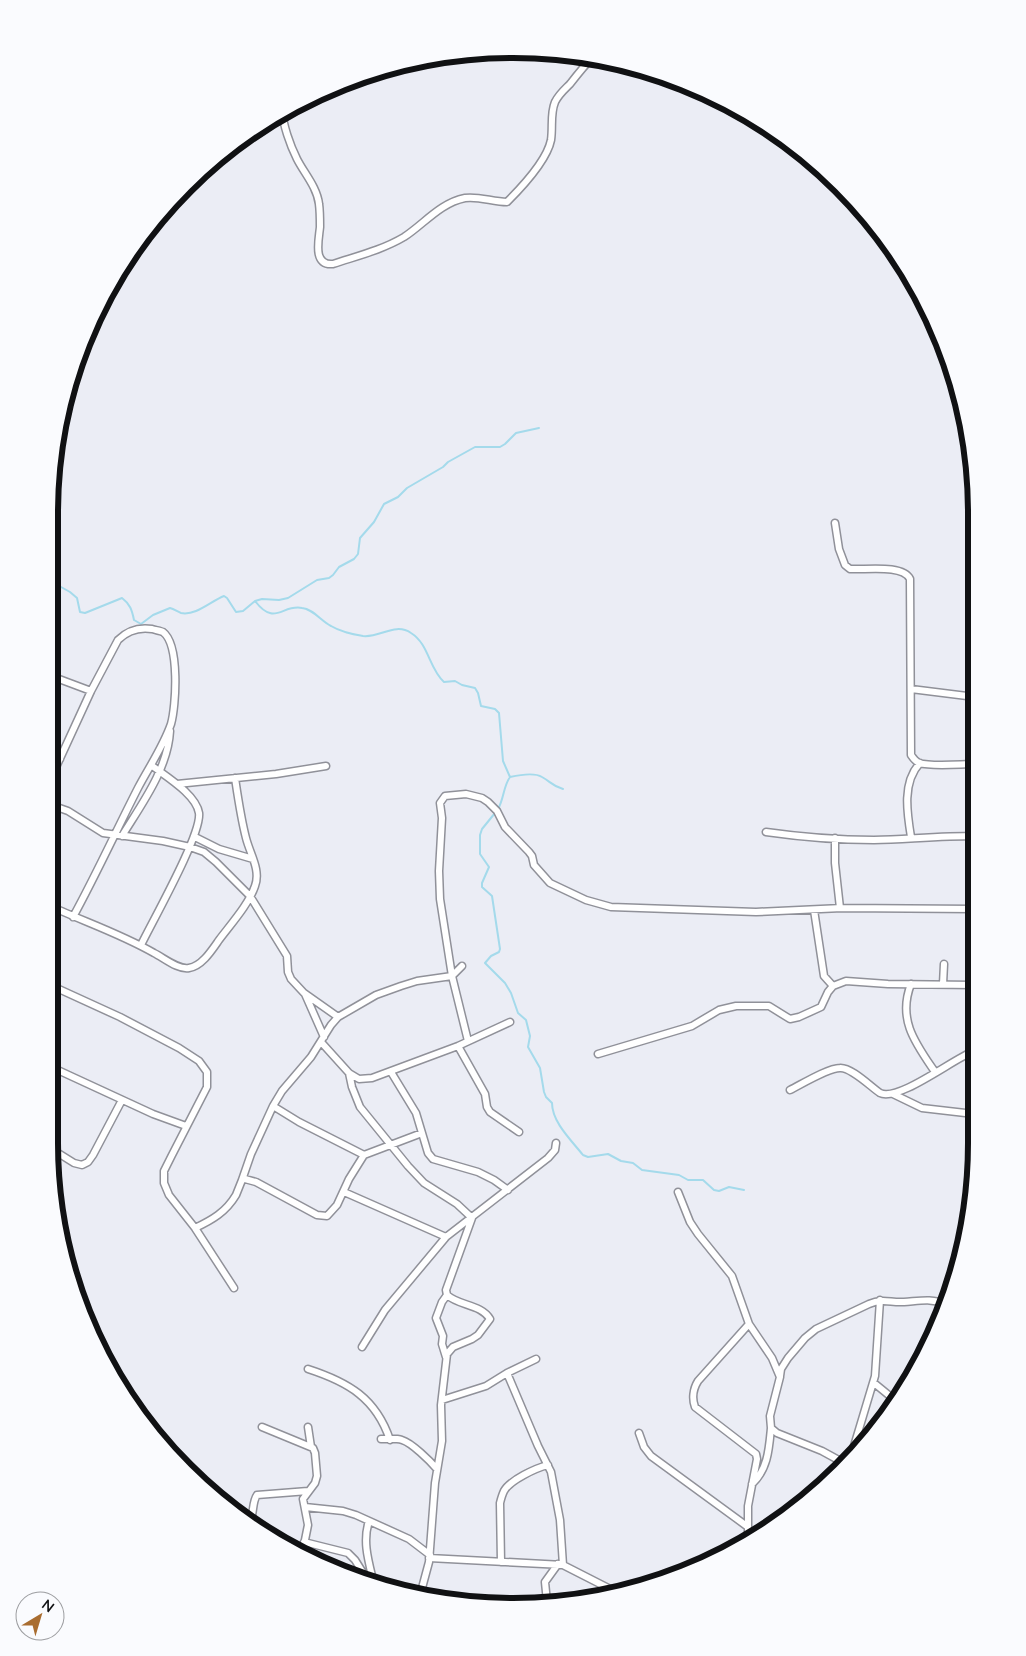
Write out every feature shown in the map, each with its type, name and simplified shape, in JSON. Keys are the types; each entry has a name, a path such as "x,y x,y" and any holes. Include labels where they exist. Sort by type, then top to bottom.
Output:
{"street":[{"path":"284,120 296,158 318,197 320,212 319,254 323,262 332,264 384,248 405,236 441,208 463,199 473,197 496,202 507,202 542,160 550,143 554,104 559,94 587,63"},
{"path":"835,523 840,555 845,566 850,569 901,570 908,575 911,606 911,754 920,763 968,764"},
{"path":"58,763 91,692 118,640 125,633 136,629 152,629 162,632 169,640 175,680 174,709 170,725 168,748 146,796 119,835"},
{"path":"58,679 91,692"},
{"path":"911,690 968,696"},
{"path":"73,917 119,835 170,725"},
{"path":"911,837 907,813 910,775 920,763"},
{"path":"140,945 190,847 199,813 192,799 178,784 151,765"},
{"path":"178,784 326,766"},
{"path":"58,910 140,945 176,965 188,968 196,965 207,955 256,885 257,875 246,840 234,778"},
{"path":"468,1041 452,976 440,899 439,871 442,818 440,803 445,796 472,795 488,802 497,811 505,827 529,852 534,865 550,883 586,900 611,906 756,912 840,908 968,909"},
{"path":"58,807 68,811 103,833 190,847 204,852 250,896 288,956 288,972 291,979 304,992 338,1017"},
{"path":"766,832 790,836 874,840 968,836"},
{"path":"194,837 219,849 253,859"},
{"path":"835,838 835,863 840,908"},
{"path":"814,910 824,976 833,986"},
{"path":"943,984 944,964"},
{"path":"195,1228 213,1220 222,1213 234,1197 273,1106 282,1091 311,1057 338,1017 376,995 417,981 452,976 462,966"},
{"path":"598,1054 692,1026 719,1010 736,1006 770,1006 790,1019 799,1017 821,1007 833,986 846,981 968,985"},
{"path":"911,984 906,996 907,1024 916,1044 935,1072"},
{"path":"58,989 120,1017 179,1048 199,1060 207,1072 207,1087 164,1171 164,1183 169,1195 195,1228 234,1288"},
{"path":"304,992 322,1040 349,1073 359,1079 372,1078 391,1072 458,1046 510,1022"},
{"path":"458,1046 485,1094 487,1107 490,1112 519,1132"},
{"path":"790,1090 820,1075 840,1068 848,1070 884,1096 893,1094 968,1053"},
{"path":"58,1070 154,1114 186,1126"},
{"path":"391,1072 416,1113 428,1153 433,1159 478,1172 508,1190"},
{"path":"349,1073 360,1107 391,1146 424,1183 457,1204 472,1218"},
{"path":"893,1094 922,1108 968,1113"},
{"path":"58,1153 74,1163 82,1165 88,1162 122,1100"},
{"path":"273,1106 299,1122 364,1155"},
{"path":"242,1180 245,1178 256,1182 317,1215 327,1216 337,1205 349,1179 364,1155 422,1133"},
{"path":"362,1348 385,1310 446,1237 548,1158 554,1150 556,1143"},
{"path":"344,1192 410,1223 446,1237"},
{"path":"678,1192 690,1222 732,1276 749,1324 772,1358 780,1377"},
{"path":"422,1590 429,1557 437,1469 442,1441 442,1400 446,1354 453,1347 472,1339 490,1319 476,1308 452,1300 447,1296 446,1290 472,1218"},
{"path":"446,1357 436,1318 442,1302 447,1296"},
{"path":"752,1484 759,1478 765,1466 771,1428 770,1416 781,1369 805,1338 816,1329 880,1300 904,1302 934,1300 939,1302"},
{"path":"855,1443 874,1383 880,1300"},
{"path":"748,1533 748,1506 757,1459 756,1454 695,1407 693,1402 694,1387 749,1324"},
{"path":"442,1400 486,1386 536,1359"},
{"path":"308,1369 345,1383 358,1392 380,1416 390,1440"},
{"path":"508,1373 538,1446 548,1465 560,1520 560,1565 545,1582 547,1598"},
{"path":"874,1383 891,1397"},
{"path":"308,1426 311,1447"},
{"path":"262,1427 311,1447 315,1452 317,1476 315,1483 303,1499 308,1525 303,1547"},
{"path":"771,1428 777,1433 822,1451 839,1460"},
{"path":"639,1433 644,1447 651,1456 748,1527"},
{"path":"381,1439 405,1442 437,1469"},
{"path":"501,1562 500,1503 502,1494 513,1482 537,1468 548,1465"},
{"path":"252,1516 254,1500 257,1495 308,1492"},
{"path":"305,1507 343,1511 369,1521 409,1538 429,1557 560,1565 610,1588"},
{"path":"369,1521 366,1530 366,1545 372,1576"},
{"path":"304,1542 348,1554 362,1572"}],"waterway":[{"path":"58,585 77,598 80,612 85,613 122,598 130,608 134,620 141,624 153,615 170,608 181,613 192,612 224,596 236,612 243,611 255,601 262,599 279,600 288,598 317,580 329,578 339,567 354,559 358,554 360,538 374,522 384,504 398,497 407,488 475,447 500,447 516,433 539,428"},
{"path":"255,601 262,609 273,614 295,608 306,609 335,628 363,636 399,629 411,633 422,643 435,670 444,682 455,681 475,688 481,706 495,709 499,713 503,761 510,777"},
{"path":"498,809 510,777 526,774 539,775 563,789"},
{"path":"495,813 482,829 480,835 480,854 489,867 482,887 492,896 500,949 499,952 491,956 485,963 505,983 511,993 518,1013 526,1020 530,1036 528,1047 540,1068 544,1092 552,1103 555,1117 559,1124 583,1155 588,1157 608,1154 621,1161 633,1163 642,1170 679,1175 688,1180 703,1180 714,1190 719,1191 729,1187 744,1190"}]}
